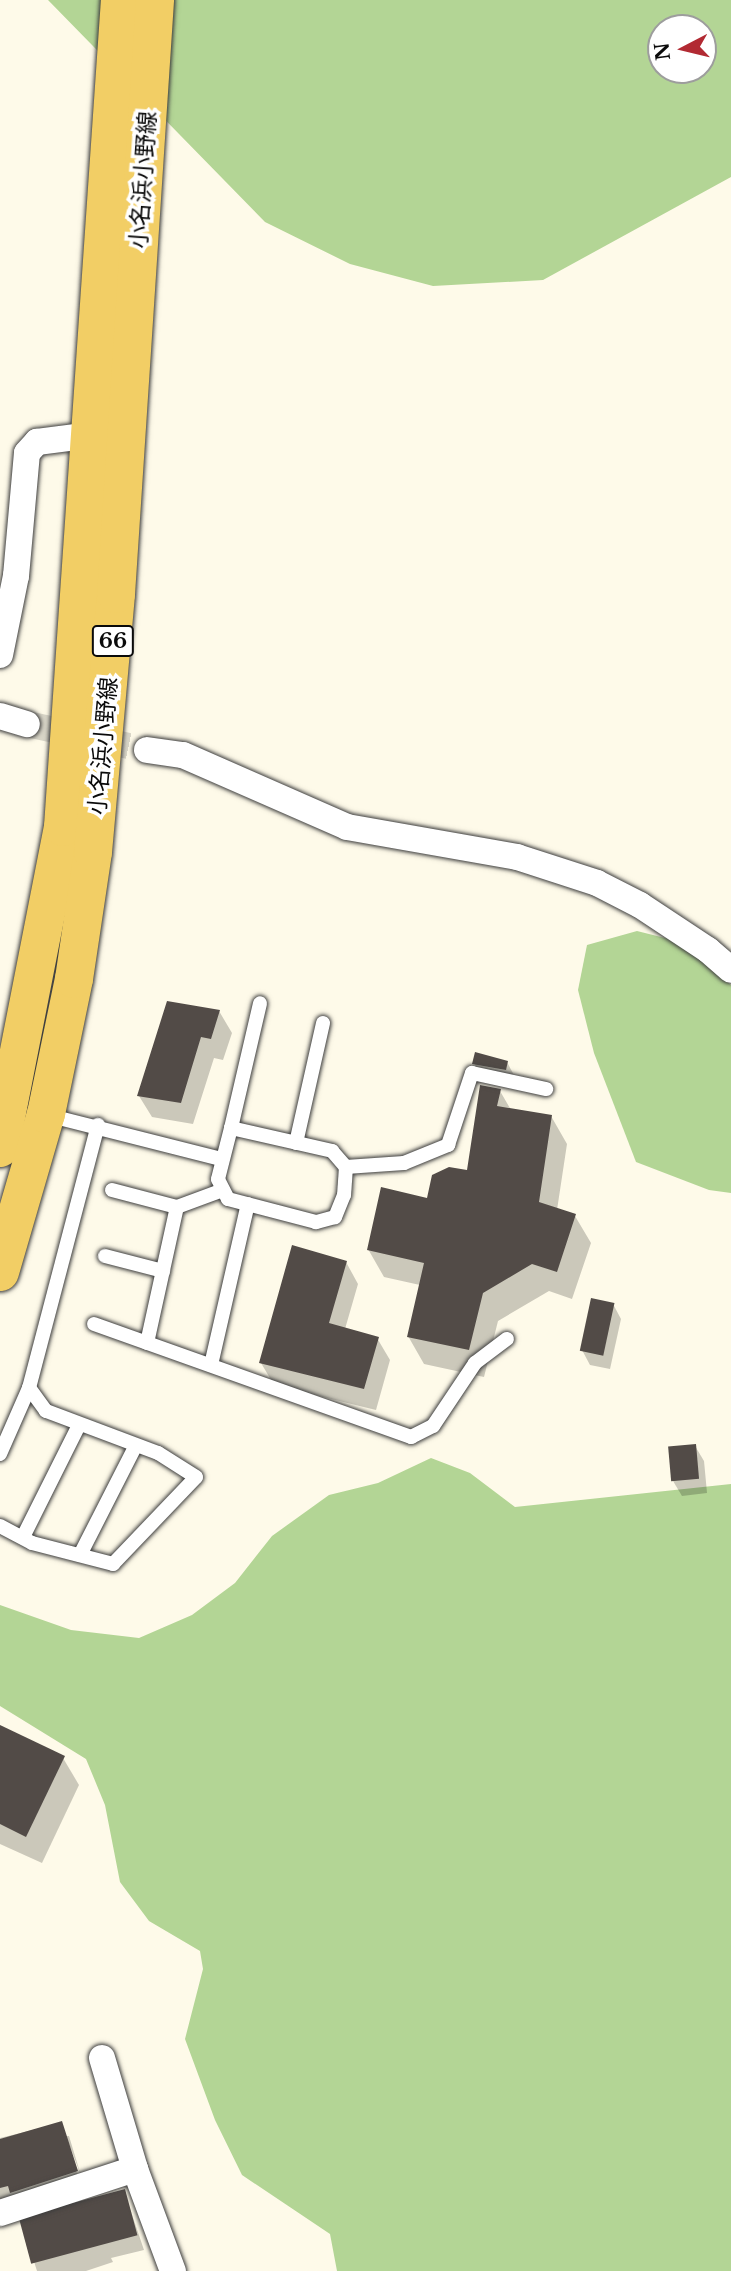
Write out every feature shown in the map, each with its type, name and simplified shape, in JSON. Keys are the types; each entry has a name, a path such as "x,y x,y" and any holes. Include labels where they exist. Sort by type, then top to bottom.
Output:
{"main road":[{"name":"小名浜小野線","path":"0,1272 29,1110 63,827 120,0"},
{"name":"小名浜小野線","path":"0,1148 29,1110 74,979 107,727 155,0"}],"street":[{"path":"0,655 16,576 27,453 37,442 92,435"},
{"path":"0,716 27,724"},
{"path":"147,750 183,755 370,834 492,852 597,883 697,942 731,971"},
{"path":"102,2058 135,2169 173,2271"},
{"path":"0,2213 135,2169"}],"lane":[{"path":"231,1128 332,1151 346,1167 344,1195 335,1217 316,1222 228,1199 218,1179 260,1003"},
{"path":"296,1143 323,1024"},
{"path":"346,1167 404,1163 449,1145 472,1073 546,1089"},
{"path":"29,1110 99,1125 221,1160"},
{"path":"0,1454 29,1388 99,1125"},
{"path":"112,1190 177,1207 223,1190"},
{"path":"211,1365 248,1204"},
{"path":"147,1343 177,1207"},
{"path":"105,1256 163,1271"},
{"path":"94,1324 411,1437 433,1426 475,1363 507,1339"},
{"path":"0,1526 23,1537 113,1563 196,1477 136,1445 46,1411 29,1388"},
{"path":"23,1537 79,1425"},
{"path":"80,1555 136,1445"}],"green space":[{"path":"48,0 731,0 731,177 543,280 433,286 350,264 265,222"},
{"path":"637,931 681,942 731,985 731,1193 709,1190 636,1162 594,1053 578,990 587,945"},
{"path":"431,1458 470,1473 515,1507 731,1484 731,2271 337,2271 330,2234 242,2175 215,2120 185,2039 203,1969 200,1951 149,1921 120,1882 105,1805 86,1759 0,1706 0,1605 71,1630 139,1638 192,1615 235,1583 272,1536 329,1495 378,1483"}],"building":[{"path":"167,1001 220,1010 211,1039 201,1037 181,1103 137,1096"},
{"path":"475,1052 508,1061 506,1070 472,1064"},
{"path":"480,1085 501,1089 497,1106 552,1115 539,1202 576,1214 557,1272 532,1264 483,1293 469,1350 407,1337 424,1263 367,1250 381,1187 427,1198 432,1175 449,1167 467,1170"},
{"path":"292,1245 347,1261 329,1323 379,1337 364,1389 259,1363"},
{"path":"591,1298 614,1303 603,1356 580,1351"},
{"path":"696,1444 699,1479 671,1481 668,1446"},
{"path":"0,1725 65,1756 26,1837 0,1824"},
{"path":"62,2121 78,2171 10,2193 8,2186 0,2188 0,2139"},
{"path":"125,2189 137,2235 31,2264 19,2217"}],"tunnel":[{"path":"27,724 147,750"}]}
